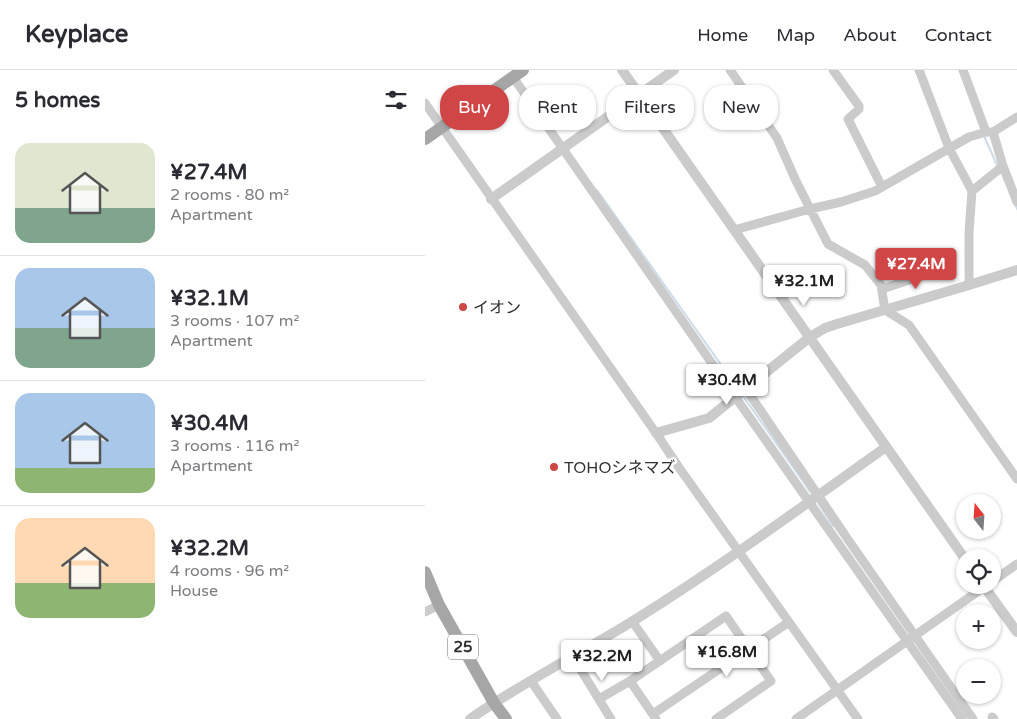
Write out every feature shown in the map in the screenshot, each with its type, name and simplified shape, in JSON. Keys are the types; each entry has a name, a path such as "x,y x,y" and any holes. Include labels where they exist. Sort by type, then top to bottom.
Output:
{"main road":[{"path":"502,85 518,74"},
{"path":"425,139 440,128"},
{"name":"25","path":"425,572 439,605 494,703 506,719"}],"street":[{"path":"622,70 633,85"},
{"path":"652,85 674,70"},
{"path":"730,70 777,138 796,181 828,244 865,265 881,285 885,310 909,325 1017,479"},
{"path":"833,70 859,106 859,109 848,119 882,187"},
{"path":"919,70 949,148 972,191 969,232 969,285"},
{"path":"963,70 1016,198"},
{"path":"518,74 563,148 735,398 814,498"},
{"path":"425,103 440,124"},
{"path":"491,199 606,117"},
{"path":"734,230 841,202 875,191 969,137 990,132 1017,117"},
{"path":"444,130 657,433 679,469 858,719"},
{"path":"664,130 958,549"},
{"path":"972,191 1003,166"},
{"path":"881,289 943,269"},
{"path":"657,433 709,418 809,337 825,328 1017,270"},
{"path":"746,389 814,498 911,638 962,719"},
{"path":"470,719 692,583 887,447"},
{"path":"1001,575 1017,564"},
{"path":"796,719 973,594"},
{"path":"993,594 1017,632"},
{"path":"425,612 439,605"},
{"path":"599,698 629,681 726,616 771,680 716,719"},
{"path":"632,621 660,660"},
{"path":"629,681 654,717 789,622"},
{"path":"911,638 973,719"},
{"path":"573,657 611,719"},
{"path":"531,681 557,719"}],"waterway":[{"path":"984,136 997,165"},
{"path":"597,190 739,390"},
{"path":"1015,204 1017,209"},
{"path":"743,396 811,493"},
{"path":"818,503 833,526"}],"place":[{"name":"イオン","path":"463,307"},
{"name":"TOHOシネマズ","path":"554,467"}]}
